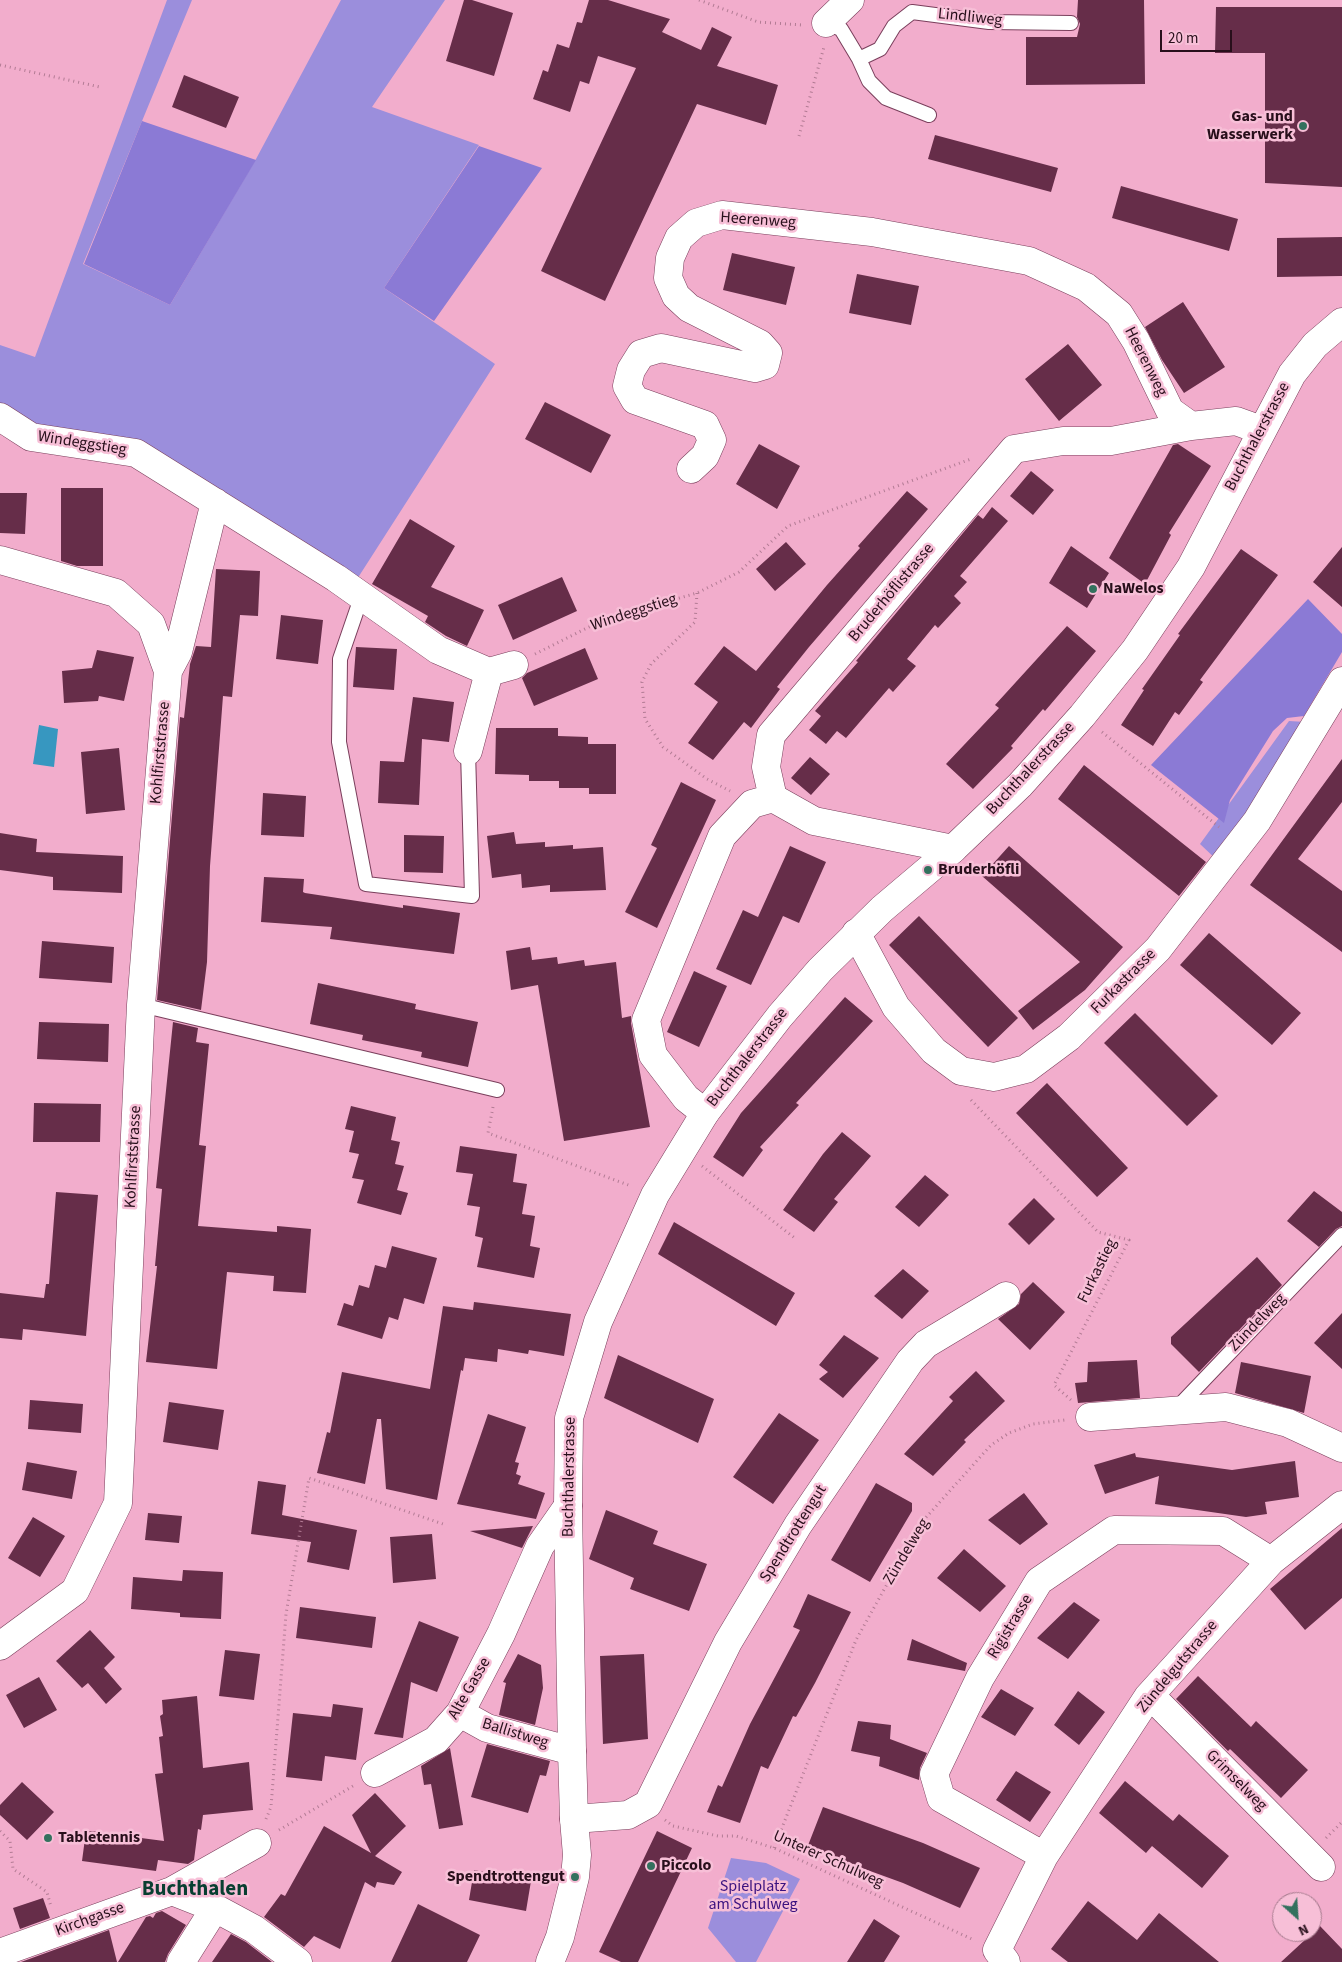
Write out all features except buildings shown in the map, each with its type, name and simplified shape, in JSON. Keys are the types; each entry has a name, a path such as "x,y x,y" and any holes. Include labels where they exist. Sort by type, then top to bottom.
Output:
{"street":[{"path":"826,23 850,0"},
{"name":"Heerenweg","path":"691,469 705,456 712,440 705,425 636,400 628,386 631,370 641,354 661,348 755,368 765,365 768,353 760,344 689,308 676,296 668,278 670,258 679,238 696,223 722,215 881,233 1029,261 1086,286 1119,314 1136,340 1170,412 1191,426"},
{"name":"Buchthalerstrasse","path":"550,1962 560,1937 575,1877 577,1855 572,1751 568,1506 569,1418 598,1322 655,1195 705,1113 780,1016 856,933 953,849 1020,785 1082,716 1135,650 1190,567 1292,374 1315,345 1342,322"},
{"name":"Windeggstieg","path":"0,416 31,437 136,453 362,595 438,650 502,668"},
{"path":"1014,449 1063,441 1111,440 1191,426 1236,421 1261,430"},
{"name":"Bruderhöflistrasse","path":"762,801 771,735 1014,449"},
{"path":"168,671 178,652 215,502"},
{"name":"Kohlfirststrasse","path":"0,560 116,593 151,624 168,671 141,1005 118,1503 75,1591 0,1646"},
{"path":"468,751 502,668"},
{"name":"Furkastrasse","path":"856,933 896,1007 934,1051 961,1071 994,1078 1026,1069 1069,1038 1158,949 1240,845 1342,681"},
{"path":"705,1113 686,1098 653,1055 646,1020 722,836 762,801 814,821 953,849"},
{"name":"Spendtrottengut","path":"648,1804 728,1642 798,1525 910,1361 926,1344 1006,1296"},
{"path":"1090,1417 1226,1407 1288,1422 1342,1448"},
{"name":"Zündelgutstrasse","path":"1002,1956 1018,1910 1044,1856 1150,1695 1271,1561 1342,1505"},
{"name":"Alte Gasse","path":"375,1773 436,1740 460,1713 502,1634 540,1546 568,1506"},
{"name":"Rigistrasse","path":"1044,1856 941,1798 934,1774 980,1678 1039,1581 1114,1530 1223,1531 1271,1561"},
{"name":"Grimselweg","path":"1150,1695 1321,1867"},
{"name":"Ballistweg","path":"460,1713 487,1728 572,1751"},
{"path":"574,1819 628,1815 648,1804"},
{"name":"Kirchgasse","path":"0,1953 172,1891 257,1843"},
{"path":"172,1891 215,1908 254,1929 298,1962"},
{"path":"181,1962 215,1908"}],"lane":[{"name":"Lindliweg","path":"859,59 880,49 894,26 912,12 989,22 1071,23"},
{"path":"826,23 841,29 859,59 869,81 886,98 929,115"},
{"path":"362,595 340,658 339,742 366,884 472,896 468,751"},
{"path":"141,1005 497,1090"},
{"name":"Zündelweg","path":"1174,1411 1342,1235"}],"path":[{"path":"699,0 758,22 788,25 826,23 825,41 799,136"},
{"path":"0,65 100,86"},
{"name":"Windeggstieg","path":"502,668 603,620 697,593 739,572 788,526 960,461 1014,449"},
{"path":"697,593 695,622 651,664 642,682 645,719 663,747 707,779 762,801"},
{"path":"1082,716 1240,845"},
{"name":"Furkastieg","path":"961,1071 958,1086 1098,1232 1129,1240 1054,1385 1090,1417"},
{"path":"497,1090 488,1133 655,1195"},
{"path":"682,1150 796,1239"},
{"name":"Zündelweg","path":"774,1848 856,1640 921,1523 991,1445 1009,1433 1033,1424 1090,1417"},
{"path":"257,1843 271,1807 286,1614 310,1478 443,1524"},
{"path":"257,1843 375,1773"},
{"name":"Unterer Schulweg","path":"648,1804 657,1815 673,1826 718,1836 736,1836 774,1848 1002,1956"},
{"path":"0,1831 10,1841 13,1869 46,1892 60,1931"}],"green space":[{"path":"167,0 192,0 83,264 170,305 256,159 341,0 445,0 372,107 479,145 384,288 495,364 352,587 154,452 53,433 0,407 0,345 35,357"},
{"path":"1289,721 1306,722 1219,862 1200,844"},
{"name":"Spielplatz am Schulweg","path":"731,1858 766,1863 800,1879 756,1962 736,1962 708,1928"}],"shaded area":[{"path":"142,121 256,160 170,305 84,264"},
{"path":"479,146 542,168 434,321 384,288"},
{"path":"1308,599 1342,634 1342,652 1304,716 1287,718 1273,731 1230,800 1224,823 1151,765"}],"water":[{"path":"39,725 58,729 54,767 33,764"}],"place":[{"name":"Gas- und Wasserwerk","path":"1303,126"},
{"name":"NaWelos","path":"1093,589"},
{"name":"Bruderhöfli","path":"928,870"},
{"name":"Tabletennis","path":"48,1838"},
{"name":"Piccolo","path":"651,1866"},
{"name":"Spendtrottengut","path":"575,1877"}],"district":[{"name":"Buchthalen","path":"195,1890"}]}
